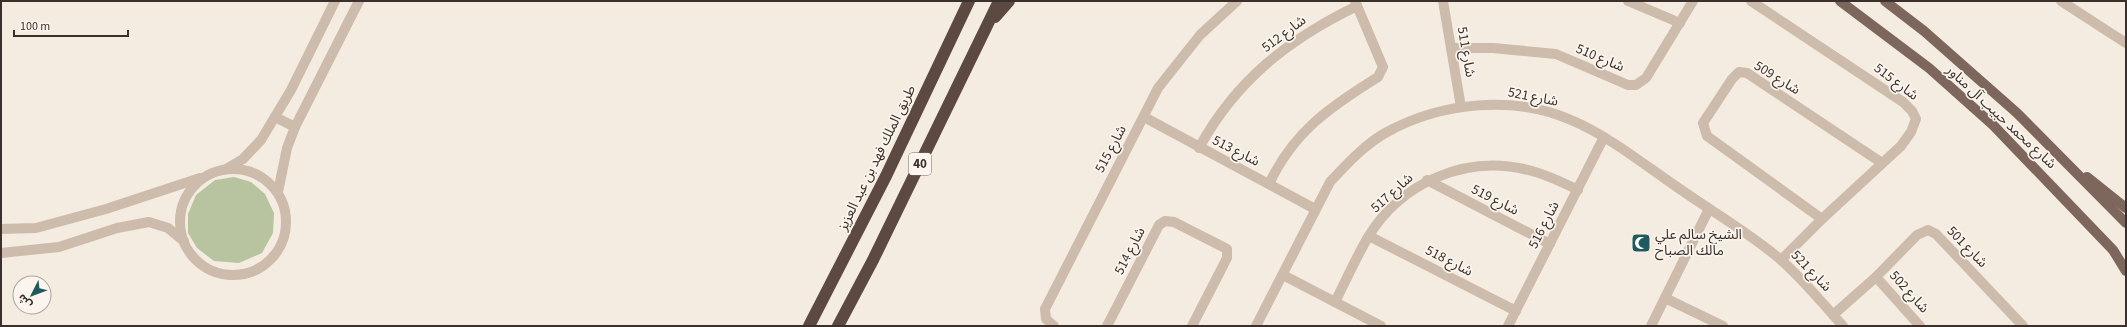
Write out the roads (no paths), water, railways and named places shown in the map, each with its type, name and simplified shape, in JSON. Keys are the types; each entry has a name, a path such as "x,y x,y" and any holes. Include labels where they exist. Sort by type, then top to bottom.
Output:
{"highway":[{"name":"طريق الملك فهد بن عبد العزيز","path":"809,326 886,176 969,1"},
{"name":"40","path":"838,326 873,260 999,1"},
{"path":"989,24 1009,1"}],"main road":[{"name":"شارع محمد حبيب آل مناور","path":"1840,1 1929,68 1993,125 2113,250 2126,271"},
{"name":"شارع محمد حبيب آل مناور","path":"1885,1 1924,31 2016,113 2126,224"},
{"path":"2079,175 2092,180 2126,208"}],"street":[{"path":"1,229 36,228 106,209 226,169 251,153 275,117 290,90 335,1"},
{"path":"208,175 193,187 184,203 180,222 184,241 193,256 209,269 228,275 244,274 259,269 272,258 279,249 287,228 278,192 287,148 295,127 359,1"},
{"name":"شارع 515","path":"1054,326 1046,319 1045,309 1158,88 1178,61 1205,30 1237,1"},
{"name":"شارع 511","path":"1443,1 1462,107"},
{"path":"1628,1 1680,23"},
{"name":"شارع 510","path":"1451,48 1493,48 1556,54 1628,85 1636,85 1646,78 1693,1"},
{"name":"شارع 515","path":"1751,1 1903,102 1912,111 1916,119 1911,132 1901,146 1882,162 1781,260"},
{"path":"2061,1 2126,43"},
{"name":"شارع 512","path":"1199,148 1209,129 1226,106 1251,78 1280,52 1320,24 1356,4 1382,67 1382,71 1378,76 1336,103 1296,139 1280,161 1268,184"},
{"name":"شارع 509","path":"1822,219 1707,136 1703,123 1732,79 1740,72 1747,73 1882,162"},
{"name":"شارع 521","path":"1256,326 1330,182 1346,165 1387,132 1418,118 1462,107 1502,104 1539,109 1571,120 1604,137 1708,209 1739,228 1781,260 1843,326"},
{"path":"275,117 295,127"},
{"name":"شارع 513","path":"1144,117 1199,148 1315,209"},
{"name":"شارع 516","path":"1508,326 1604,137"},
{"name":"شارع 517","path":"1334,302 1368,236 1386,214 1406,195 1427,180 1454,170 1502,166 1527,170 1552,178 1578,190"},
{"path":"226,169 246,170 264,178 278,192"},
{"name":"شارع 519","path":"1427,180 1550,244"},
{"path":"1651,326 1708,209"},
{"name":"شارع 514","path":"1107,326 1159,225 1165,221 1174,222 1227,249 1227,258 1192,326"},
{"path":"1,253 59,248 118,228 149,222 168,228 184,241"},
{"name":"شارع 501","path":"1833,315 1876,277 1917,235 1928,230 1936,234 2023,326"},
{"name":"شارع 518","path":"1368,236 1516,311"},
{"path":"1283,275 1381,326"},
{"name":"شارع 502","path":"1876,277 1920,326"},
{"path":"1665,298 1723,326"}],"place":[{"name":"الشيخ سالم علي مالك الصباح","path":"1641,243"}]}
